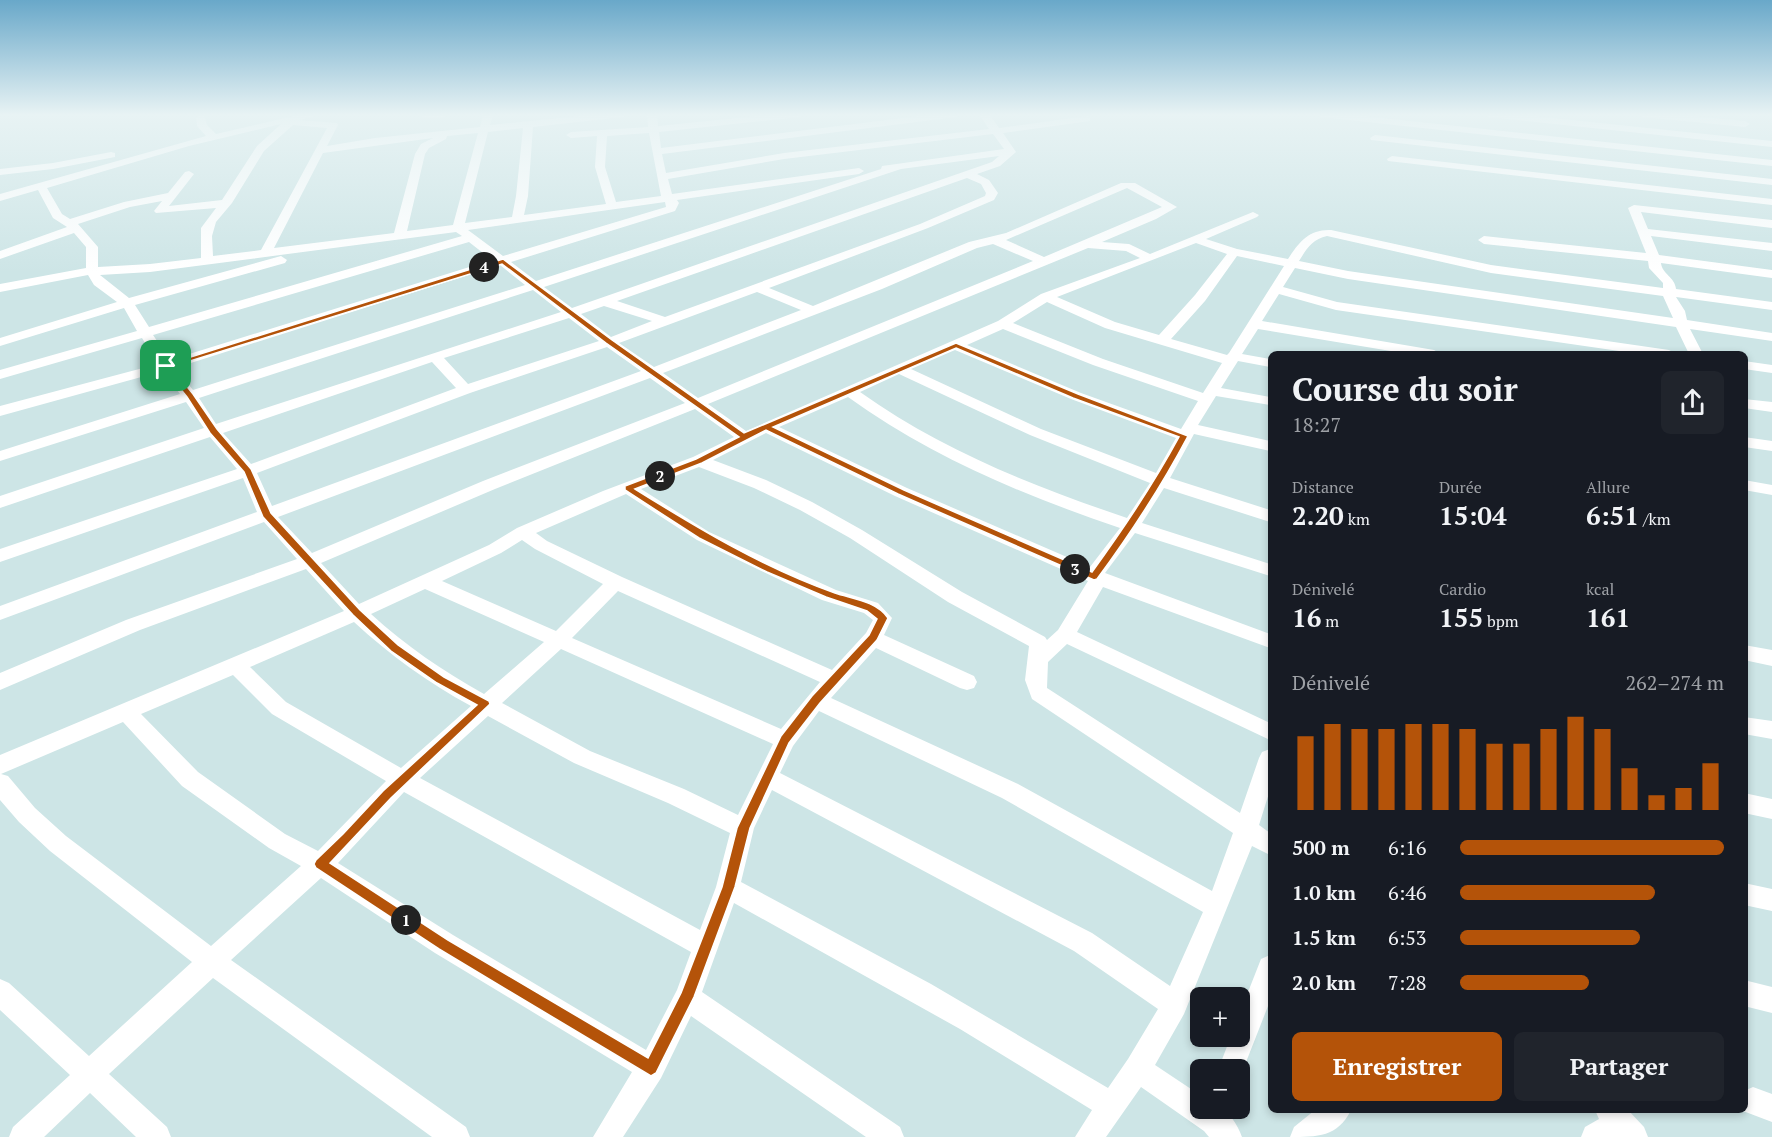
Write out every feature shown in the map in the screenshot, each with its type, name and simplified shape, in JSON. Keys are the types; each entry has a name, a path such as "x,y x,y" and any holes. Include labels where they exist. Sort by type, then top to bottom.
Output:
{"street":[{"path":"0,172 43,167"},
{"path":"0,198 108,167"},
{"path":"207,261 206,230 249,167"},
{"path":"266,253 311,167"},
{"path":"400,234 417,167"},
{"path":"458,228 474,167"},
{"path":"517,219 524,167"},
{"path":"600,167 612,206"},
{"path":"0,411 166,366 671,209 673,203 667,198 660,167"},
{"path":"663,177 720,167"},
{"path":"0,288 69,274 207,261 896,167"},
{"path":"0,456 897,167"},
{"path":"0,502 435,356 571,313 987,167"},
{"path":"1445,167 1490,174 1772,202"},
{"path":"1489,167 1490,174"},
{"path":"1638,167 1772,182"},
{"path":"189,174 160,211 226,203"},
{"path":"0,556 79,527 248,471 465,390 609,342 924,226 990,198 992,193 985,182 967,174"},
{"path":"0,613 653,372 877,286 948,254 1049,220 1125,185 1131,185 1171,207 1086,244 698,403 489,485 309,561 133,625 0,682"},
{"path":"41,186 57,216 73,225 92,247 92,272 99,282 127,303 166,366 190,396 213,431 248,471 267,515 356,612 395,648 441,680 582,757 676,796 743,828"},
{"path":"0,255 128,204 172,196"},
{"path":"1694,351 1680,324 1678,311 1670,299 1669,282 1655,268 1654,258 1634,208 1772,224"},
{"path":"0,765 236,666 495,549 523,532 699,461 766,426 1003,324 1046,297 1076,288 1253,215"},
{"path":"458,228 609,342 744,437"},
{"path":"1038,659 1065,635 1096,578 1160,481 1186,432 1303,245 1324,231 1491,269 1772,306"},
{"path":"1644,232 1772,248"},
{"path":"0,375 469,238"},
{"path":"1195,239 1234,252 1348,275 1772,337"},
{"path":"995,240 1043,261"},
{"path":"1484,240 1654,258 1772,274"},
{"path":"0,342 127,303 273,263 332,243"},
{"path":"1086,244 1129,248 1150,258"},
{"path":"1161,341 1200,298 1234,252"},
{"path":"756,287 812,310"},
{"path":"1277,289 1336,306 1648,351"},
{"path":"1046,297 1110,324 1161,341 1232,359 1268,363"},
{"path":"603,301 665,321"},
{"path":"1003,324 1098,362 1210,395 1268,402"},
{"path":"1255,324 1416,351"},
{"path":"956,345 1065,392 1186,432 1268,446"},
{"path":"435,356 465,390"},
{"path":"1748,366 1772,369"},
{"path":"900,369 955,397 1160,481 1268,515"},
{"path":"849,391 924,441 991,472 1064,501 1268,569"},
{"path":"1748,404 1772,407"},
{"path":"766,426 901,492 1096,578 1268,640"},
{"path":"1748,443 1772,446"},
{"path":"699,461 760,484 856,534 955,597 1038,642 1040,648 1034,681 1039,693 1268,845"},
{"path":"1748,486 1772,490"},
{"path":"628,488 703,536 770,569 829,594 871,608 878,628 967,682"},
{"path":"523,532 541,545 616,582 836,680"},
{"path":"426,581 557,641 785,740"},
{"path":"23,1137 167,1002 320,864 403,780 557,641 616,582"},
{"path":"616,1133 687,997 728,887 743,828 766,776 785,740 878,628"},
{"path":"1065,635 1268,731"},
{"path":"1748,653 1772,658"},
{"path":"236,666 279,708 403,780 707,946"},
{"path":"816,700 1010,791 1217,907"},
{"path":"125,711 190,779 277,841 320,864 444,944 651,1068"},
{"path":"1748,726 1772,730"},
{"path":"1089,1137 1138,1069 1175,1005 1217,907 1268,771"},
{"path":"766,776 1083,942 1175,1005"},
{"path":"0,783 14,803 45,832 212,963 456,1137"},
{"path":"1748,804 1772,809"},
{"path":"728,887 1002,1038 1111,1106"},
{"path":"1748,895 1772,900"},
{"path":"1235,1059 1268,973"},
{"path":"0,992 157,1137"},
{"path":"1748,994 1772,1000"},
{"path":"687,997 890,1137"},
{"path":"1138,1069 1217,1126"},
{"path":"1304,1137 1333,1113"},
{"path":"1595,1137 1621,1123"}],"route":[{"path":"166,366 190,396 213,431 248,471 267,515 356,612 395,648 441,680 485,704 387,794 348,838 320,864 444,944 651,1068 687,997 728,887 743,828 766,776 785,740 816,700 873,638 883,618 871,608 829,594 770,569 703,536 628,488 699,461 766,426 956,345 1076,396 1184,436 1160,481 1094,576 901,492 766,426 744,437 609,342 503,261 166,366"}]}
